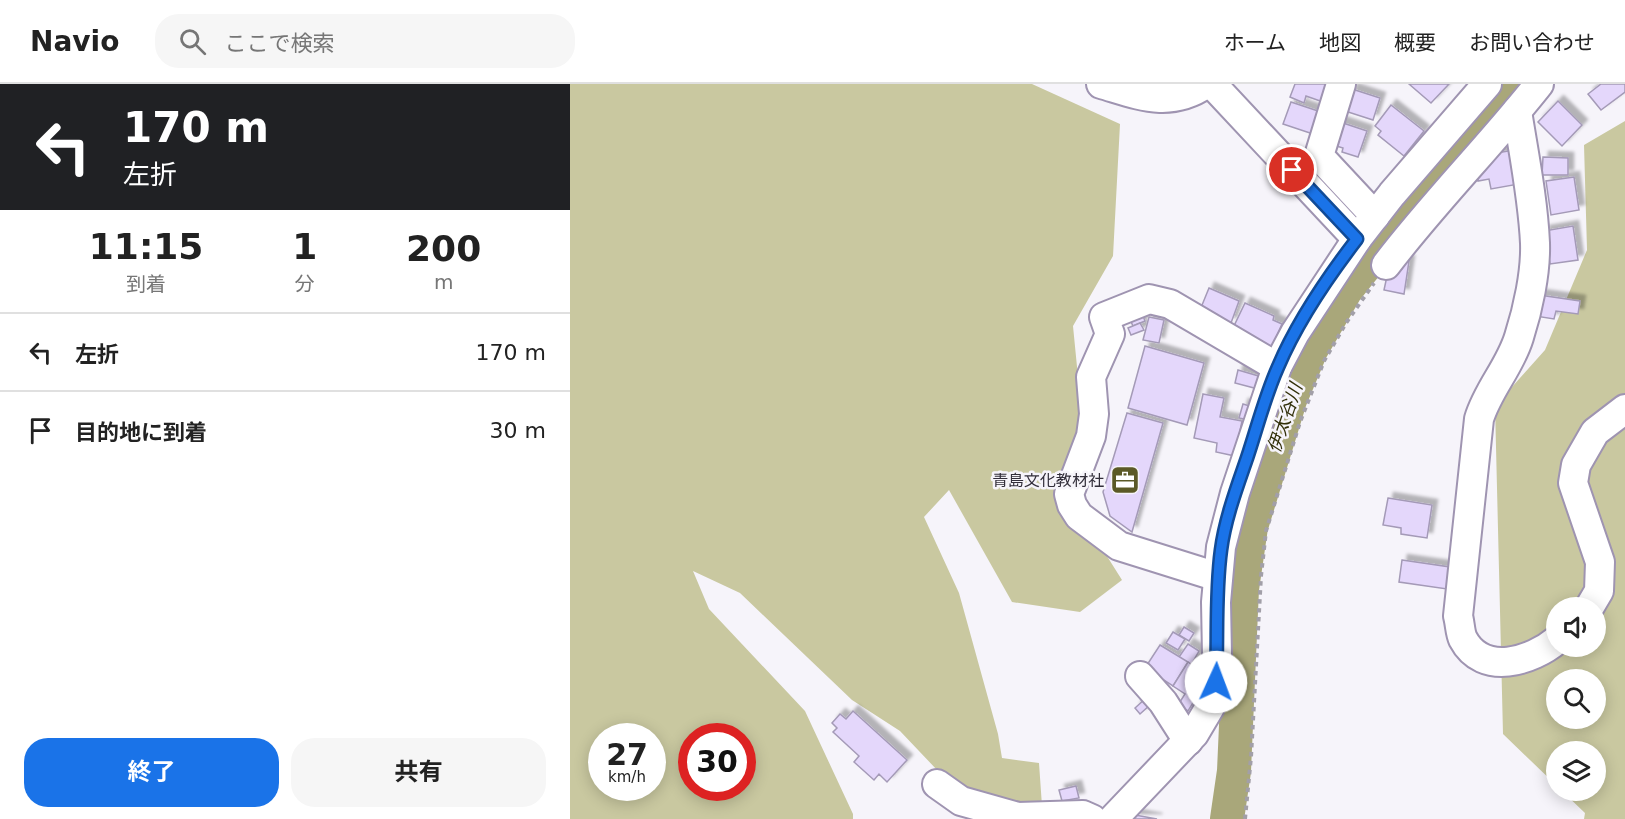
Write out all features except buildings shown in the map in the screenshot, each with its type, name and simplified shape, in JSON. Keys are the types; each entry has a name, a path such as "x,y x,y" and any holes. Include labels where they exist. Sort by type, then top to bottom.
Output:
{"street":[{"path":"1107,85 1136,96 1172,99 1193,93 1206,84"},
{"path":"1212,84 1357,239"},
{"path":"1341,84 1319,156 1375,216"},
{"path":"1113,819 1188,741 1210,707 1216,682 1216,602 1221,547 1235,494 1277,367 1315,300 1357,239 1486,84"},
{"path":"1386,265 1539,84"},
{"path":"1517,111 1535,244 1530,293 1519,337 1508,365 1484,403 1479,418 1458,616 1463,639 1478,655 1497,663 1518,660 1546,647"},
{"path":"1218,577 1119,546 1079,516 1072,505 1069,494 1091,436 1094,414 1091,377 1110,334 1104,317 1149,299 1170,304 1277,367"},
{"path":"1595,597 1599,591 1600,562 1573,483 1576,465 1595,432 1625,410"},
{"path":"1140,676 1164,702 1188,741"},
{"path":"937,784 961,801 1018,818 1083,815 1092,819"}],"path":[{"path":"1245,819 1251,757 1260,588 1266,531 1300,422 1324,361 1346,322 1386,265"}],"green space":[{"path":"570,84 1032,84 1120,124 1113,256 1073,326 1084,438 1064,488 1122,580 1080,612 1012,602 949,490 924,517 959,593 998,734 1002,758 1039,763 1042,806 978,798 938,771 900,731 852,700 740,593 693,571 709,609 805,711 853,814 853,819 570,819"},
{"path":"1625,121 1625,819 1584,819 1585,813 1572,801 1606,801 1606,741 1546,741 1546,775 1503,734 1495,406 1545,350 1587,250 1584,145"}],"waterway":[{"name":"伊太谷川","path":"1227,819 1234,771 1242,589 1251,527 1290,400 1311,350 1346,290 1512,84"}],"place":[{"name":"青島文化教材社","path":"1125,480"}],"route":[{"path":"1216,682 1216,602 1221,547 1235,494 1277,367 1315,300 1357,239 1292,170"}]}
